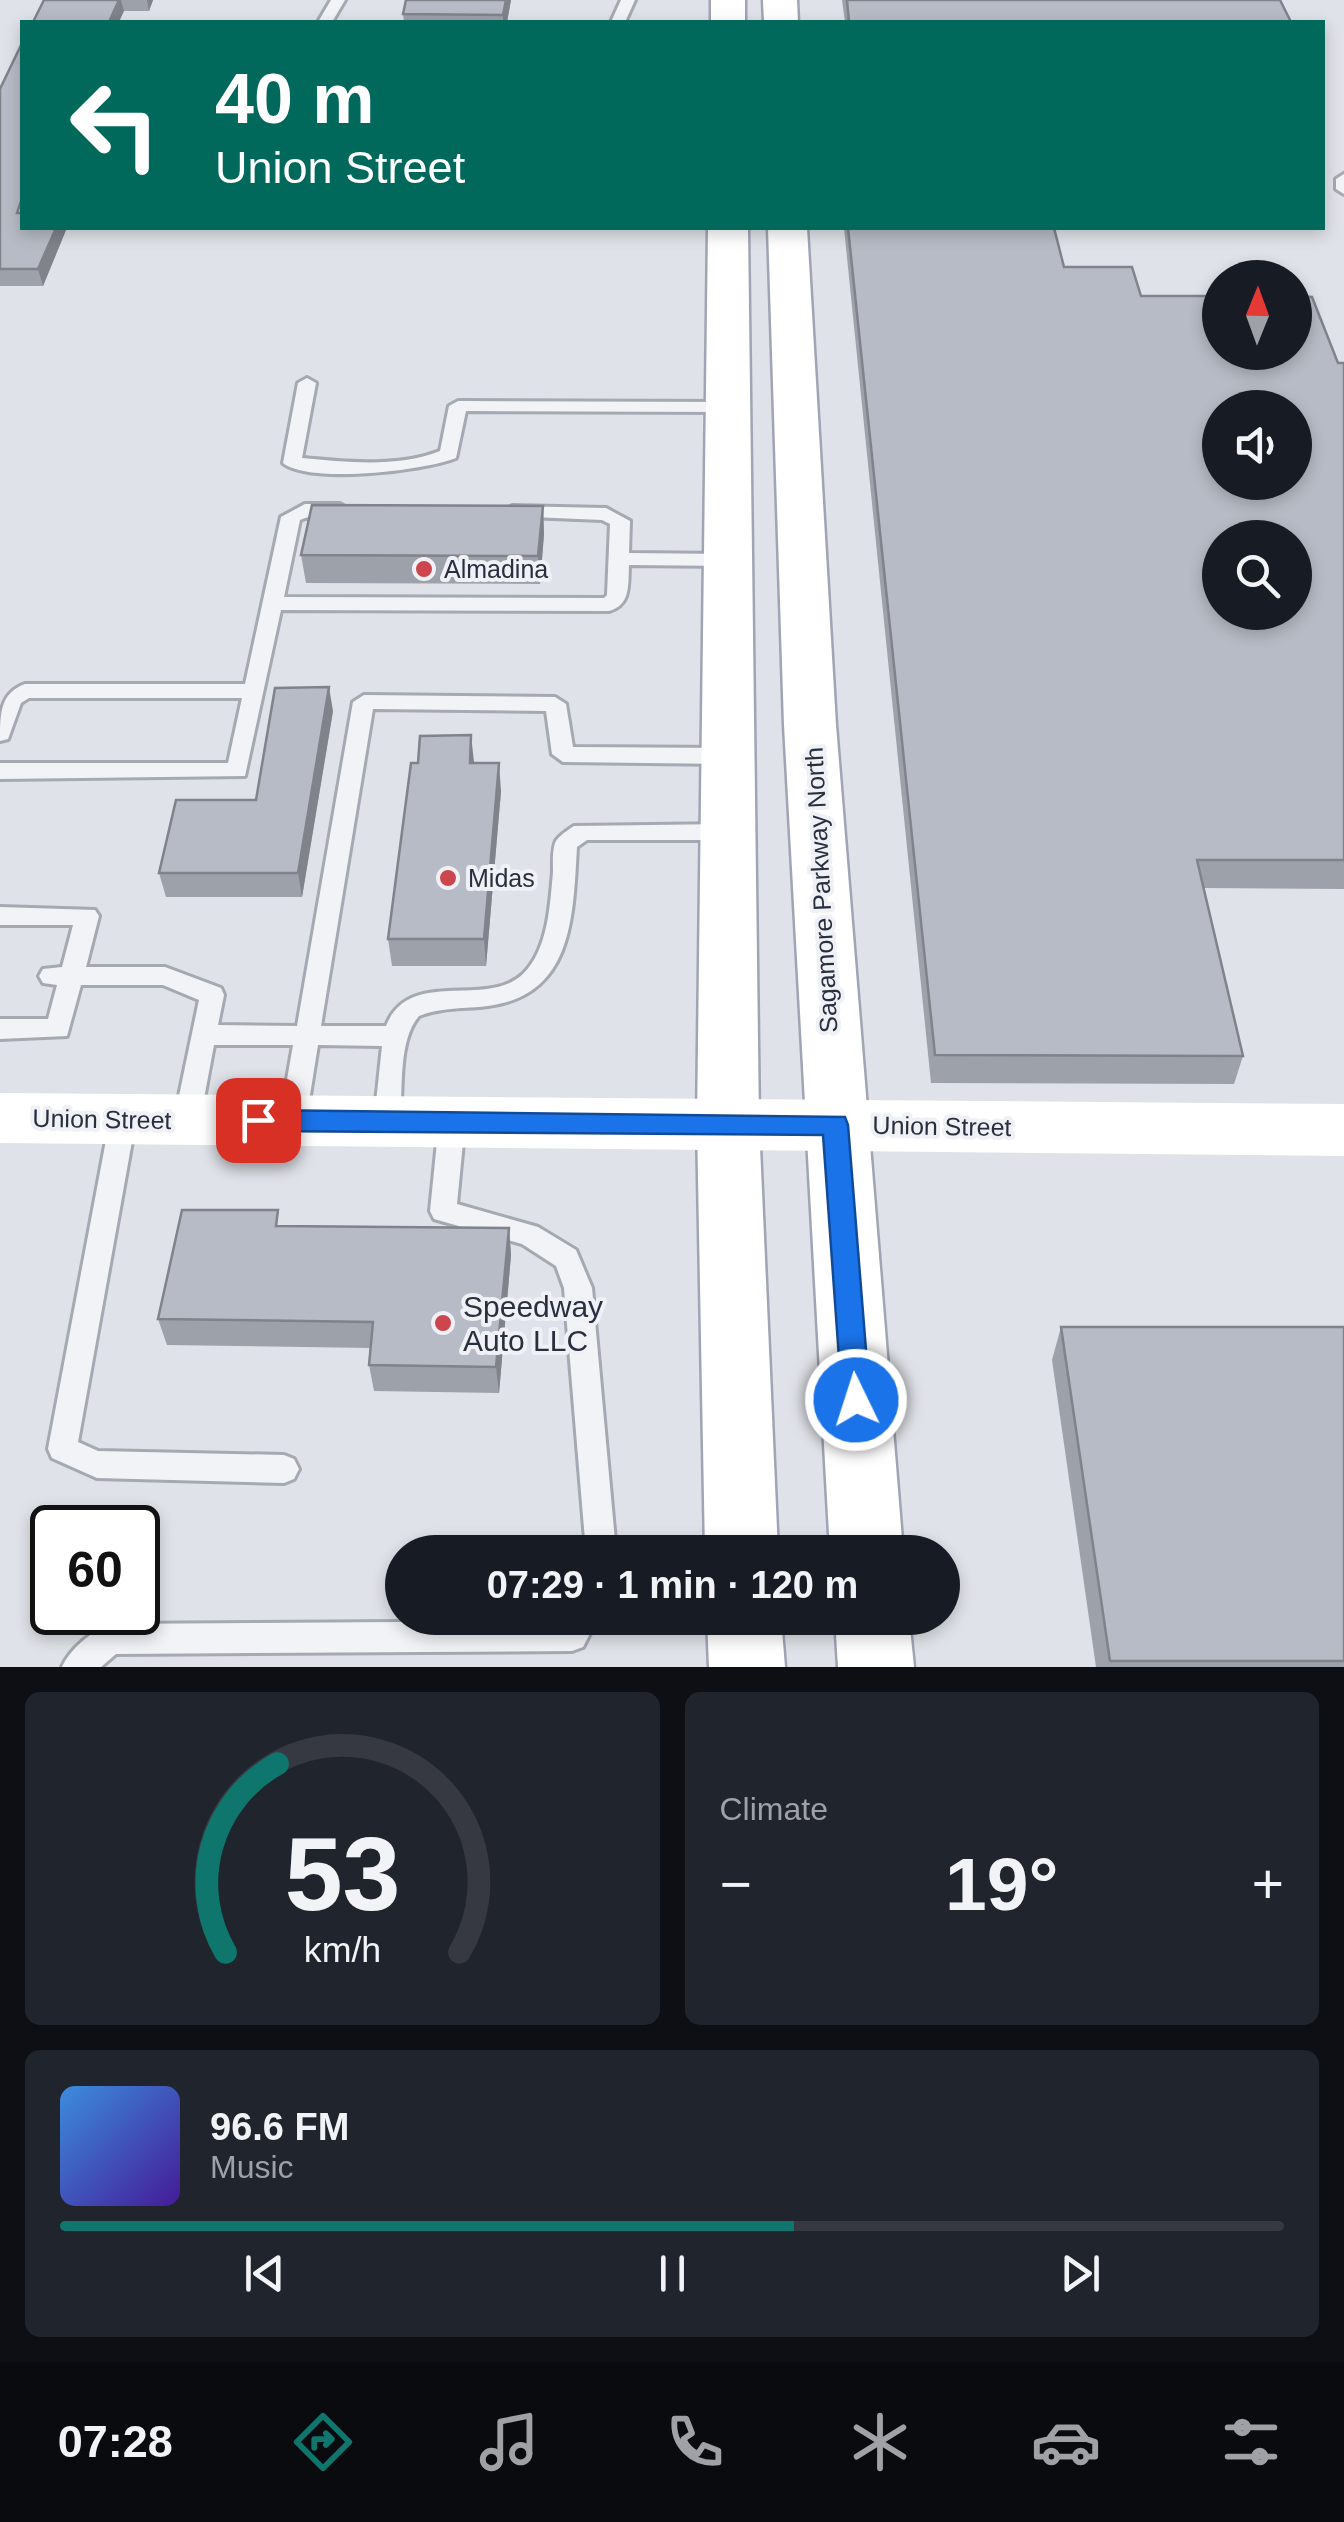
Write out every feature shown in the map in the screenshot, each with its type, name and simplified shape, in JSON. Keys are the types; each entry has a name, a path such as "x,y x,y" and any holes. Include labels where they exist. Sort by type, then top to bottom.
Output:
{"main road":[{"path":"728,230 728,1124 741,1535"},
{"name":"Sagamore Parkway North","path":"787,230 794,435 836,1125 866,1535"},
{"name":"Union Street","path":"0,1118 1344,1130"},
{"path":"745,1635 746,1667"},
{"path":"873,1635 876,1667"}],"lane":[{"path":"1344,179 1344,189"},
{"path":"307,384 292,463 337,467 434,462 449,454 458,406 728,407"},
{"path":"0,771 237,771 291,518 305,510 362,510"},
{"path":"273,603 609,605 617,596 620,520 606,514 493,512"},
{"path":"619,559 728,560"},
{"path":"0,734 12,699 25,691 254,692"},
{"path":"293,1120 364,702 555,704 563,754 728,756"},
{"path":"387,1121 400,1020 418,1004 510,994 539,974 562,894 566,844 582,832 728,832"},
{"path":"0,916 87,916 61,976 58,1029 0,1029"},
{"path":"61,976 165,976 212,995 187,1120"},
{"path":"204,1035 398,1036"},
{"path":"123,1119 62,1449 97,1464 284,1469"},
{"path":"452,1122 443,1211 529,1235 566,1258 578,1288 600,1535"},
{"path":"78,1667 110,1639 573,1635"}],"building":[{"path":"44,0 119,0 110,20 34,20"},
{"path":"406,0 506,0 503,15 403,14"},
{"path":"847,0 1280,0 1290,20 849,20"},
{"path":"20,47 17,213 20,230 55,230 38,269 0,269 0,89"},
{"path":"848,230 1055,230 1064,267 1132,267 1141,296 1202,296 1202,370 1312,370 1312,297 1338,363 1344,363 1344,860 1197,860 1243,1056 935,1055"},
{"path":"312,505 543,506 538,556 301,555"},
{"path":"329,687 298,873 159,873 176,800 256,800 275,688"},
{"name":"Midas","path":"471,735 470,763 499,763 484,939 388,939 411,763 418,763 420,736"},
{"path":"182,1210 278,1210 276,1226 509,1228 496,1367 369,1365 373,1322 158,1319"},
{"path":"1061,1327 1344,1327 1344,1661 1110,1661"}],"place":[{"name":"Almadina","path":"424,569"},
{"name":"Midas","path":"448,878"},
{"name":"Speedway Auto LLC","path":"443,1323"}],"route":[{"path":"258,1120 836,1125 856,1400"}]}
